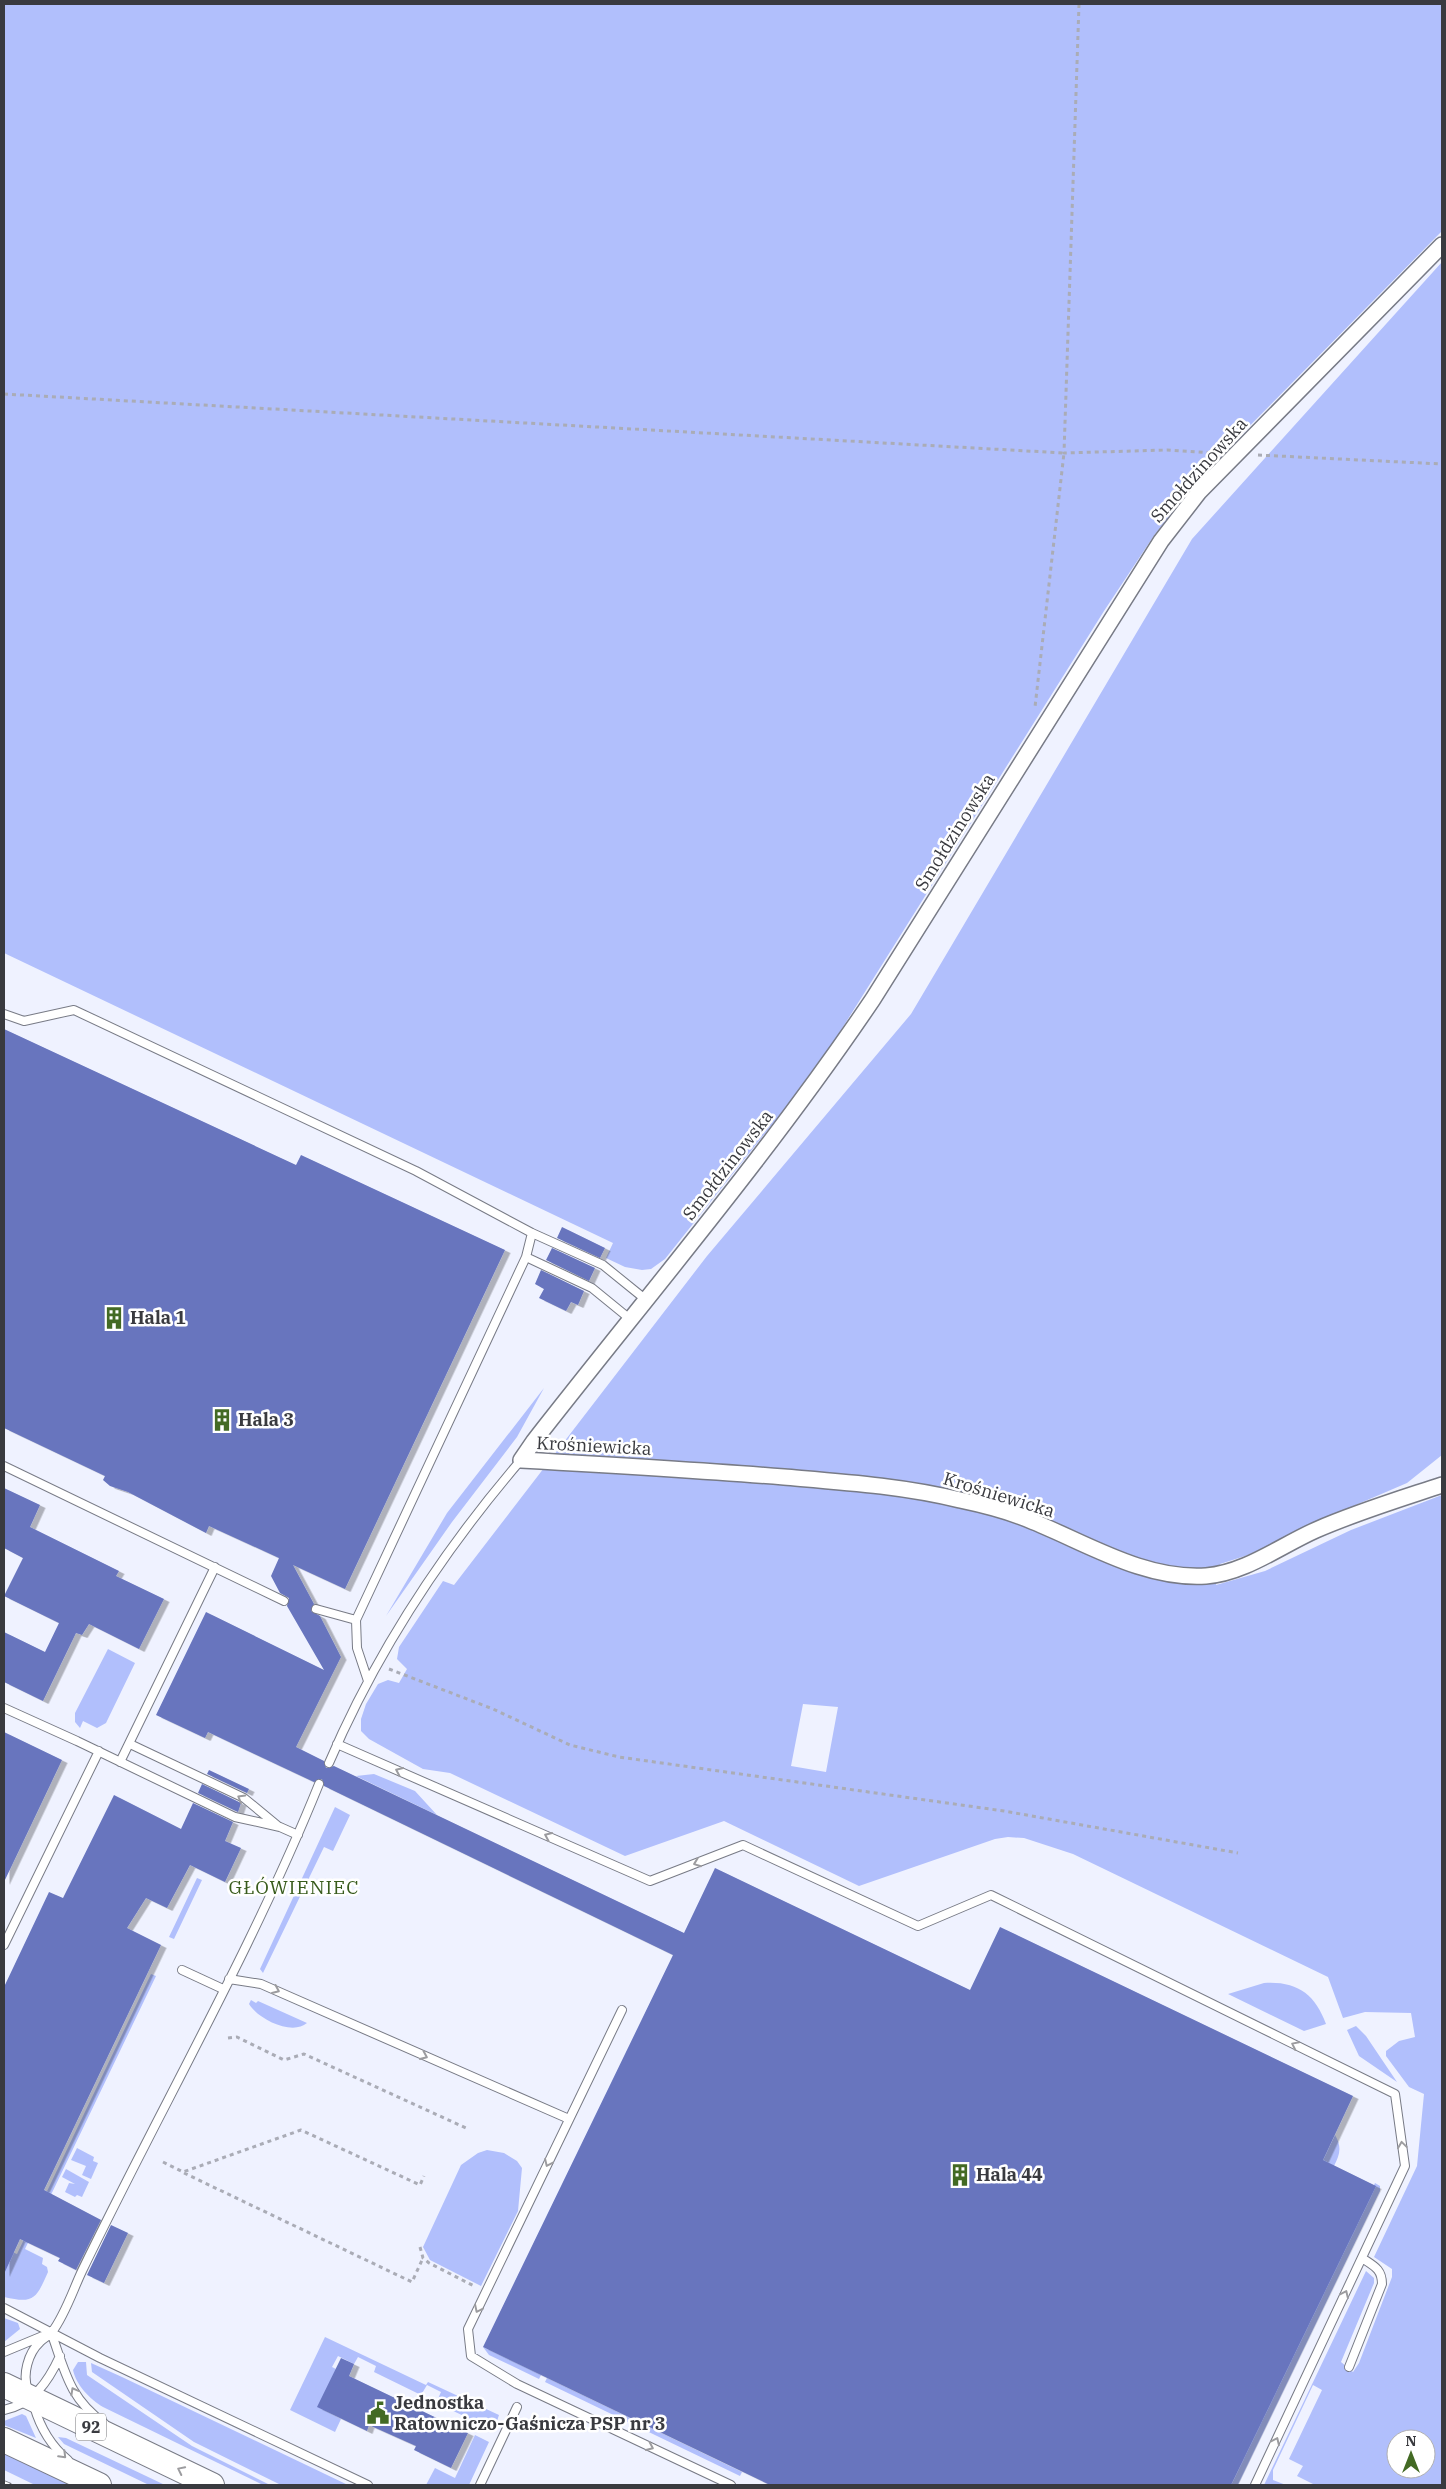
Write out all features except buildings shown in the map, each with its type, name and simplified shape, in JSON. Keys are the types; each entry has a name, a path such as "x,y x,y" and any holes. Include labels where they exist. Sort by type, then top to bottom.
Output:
{"main road":[{"name":"92","path":"4,2385 212,2485"},
{"path":"4,2440 98,2485"}],"street":[{"name":"Smołdzinowska","path":"521,1460 630,1318 758,1158 828,1065 872,999 1161,541 1199,492 1442,244"},
{"name":"Krośniewicka","path":"521,1460 827,1480 931,1493 1030,1520 1118,1558 1156,1572 1187,1576 1226,1573 1315,1531 1442,1485"}],"lane":[{"path":"4,1014 24,1021 74,1010 416,1171 532,1233 603,1265 646,1299"},
{"path":"368,1681 357,1648 356,1620 526,1257 532,1233"},
{"path":"526,1257 592,1288 630,1318"},
{"path":"329,1763 377,1664 474,1517 521,1460"},
{"path":"4,1466 284,1601"},
{"path":"120,1762 214,1567"},
{"path":"316,1609 356,1620"},
{"path":"4,1708 99,1751 235,1817 280,1827 298,1835"},
{"path":"130,1744 244,1798 280,1827"},
{"path":"337,1744 650,1881 743,1845 918,1926 991,1895 1395,2094 1405,2166 1255,2485"},
{"path":"4,1945 99,1751"},
{"path":"98,2485 64,2456 49,2440 39,2422 25,2383 25,2371 33,2351 52,2332 228,1979 298,1835 320,1784"},
{"path":"182,1970 223,1989"},
{"path":"228,1979 261,1984 569,2119"},
{"path":"622,2010 468,2330 471,2356 517,2384 731,2485"},
{"path":"1349,2367 1382,2284 1382,2276 1378,2268 1362,2258"},
{"path":"4,2308 368,2485"},
{"path":"4,2352 52,2332"},
{"path":"52,2332 76,2398 101,2420 151,2456"},
{"path":"4,2410 14,2408 31,2398 47,2382 60,2356"},
{"path":"480,2485 517,2407"}],"path":[{"path":"1035,708 1064,453 1079,4"},
{"path":"4,394 1064,453 1167,450 1442,464"},
{"path":"377,1664 493,1709 570,1745 619,1756 1004,1811 1238,1853"},
{"path":"228,2038 237,2037 284,2060 304,2054 466,2128"},
{"path":"183,2172 301,2130 420,2185 424,2176"},
{"path":"163,2162 412,2282 423,2258"},
{"path":"420,2247 423,2258 429,2264 486,2292"}],"shaded area":[{"path":"4,4 1442,4 1442,231 1213,463 1155,534 1104,611 836,1038 782,1112 665,1259 651,1269 642,1270 625,1267 606,1258 613,1243 4,953"},
{"path":"1442,262 1442,1455 1407,1483 1323,1519 1248,1555 1220,1564 1216,1585 1265,1571 1351,1530 1442,1495 1442,2485 1315,2485 1297,2476 1303,2466 1289,2459 1322,2390 1313,2385 1273,2470 1273,2480 1286,2485 1264,2485 1366,2271 1374,2278 1374,2283 1341,2362 1353,2372 1359,2363 1392,2277 1392,2269 1374,2257 1417,2166 1424,2094 1409,2087 1386,2056 1386,2051 1399,2041 1415,2037 1411,2013 1365,2012 1343,2018 1328,1977 1073,1854 1024,1838 1008,1837 995,1839 859,1886 724,1821 625,1856 450,1773 423,1769 369,1739 361,1731 361,1719 366,1704 378,1684 388,1680 399,1683 407,1669 397,1659 399,1647 443,1581 454,1585 707,1256 911,1014 1192,539","holes":["803,1704 838,1707 826,1772 791,1766"]},
{"path":"544,1388 517,1437 452,1522 386,1616 447,1513"},
{"path":"108,1649 135,1663 106,1723 97,1728 83,1721 80,1728 75,1722 75,1713"},
{"path":"374,1774 415,1791 437,1815 356,1776"},
{"path":"335,1807 350,1815 333,1851 324,1847 263,1973 260,1969"},
{"path":"197,1878 202,1880 174,1939 169,1937"},
{"path":"151,1974 156,1976 25,2249 43,2258 42,2264 47,2267 48,2272 44,2281 37,2294 28,2299 4,2297 4,2249 17,2254"},
{"path":"1264,1983 1286,1984 1303,1992 1316,2005 1326,2024 1304,2031 1228,1994"},
{"path":"251,2000 256,2003 258,2001 307,2023 301,2027 293,2028 276,2024 253,2010 249,2004"},
{"path":"1356,2026 1366,2036 1397,2082 1359,2056 1347,2030"},
{"path":"1335,2135 1339,2143 1339,2150 1334,2166 1323,2160"},
{"path":"77,2148 94,2157 93,2161 98,2163 91,2179 82,2175 86,2166 71,2160"},
{"path":"487,2150 504,2153 517,2161 522,2168 518,2211 481,2286 430,2260 423,2247 461,2165 478,2153"},
{"path":"66,2169 89,2182 82,2197 77,2195 75,2197 65,2192 69,2183 75,2184 62,2177"},
{"path":"1375,2183 1380,2186 1380,2191 1238,2485 1231,2485"},
{"path":"4,2318 18,2323 20,2329 4,2342"},
{"path":"325,2337 426,2385 428,2382 499,2415 494,2430 436,2403 441,2392 427,2385 421,2395 374,2372 376,2366 358,2357 354,2364 338,2356 332,2367 336,2369 318,2407 341,2419 335,2432 290,2410"},
{"path":"483,2347 541,2375 539,2379 489,2355"},
{"path":"78,2362 86,2362 87,2375 192,2446 270,2485 263,2485 103,2407 89,2396 77,2381 73,2370"},
{"path":"91,2363 348,2485 281,2485 194,2442 92,2372"},
{"path":"547,2378 742,2472 740,2476 545,2382"},
{"path":"22,2414 26,2416 36,2438 4,2425 4,2421"},
{"path":"475,2435 489,2442 469,2485 426,2485 435,2468 455,2478"},
{"path":"58,2437 66,2438 165,2485 149,2485 64,2444"},
{"path":"4,2451 74,2485 35,2485 4,2470"}],"railway":[{"path":"4,2483 9,2485"}],"place":[{"name":"Hala 1","path":"114,1318"},
{"name":"Hala 3","path":"222,1420"},
{"name":"Hala 44","path":"960,2175"},
{"name":"Jednostka Ratowniczo-Gaśnicza PSP nr 3","path":"378,2413"}],"district":[{"name":"GŁÓWIENIEC","path":"294,1887"}]}
